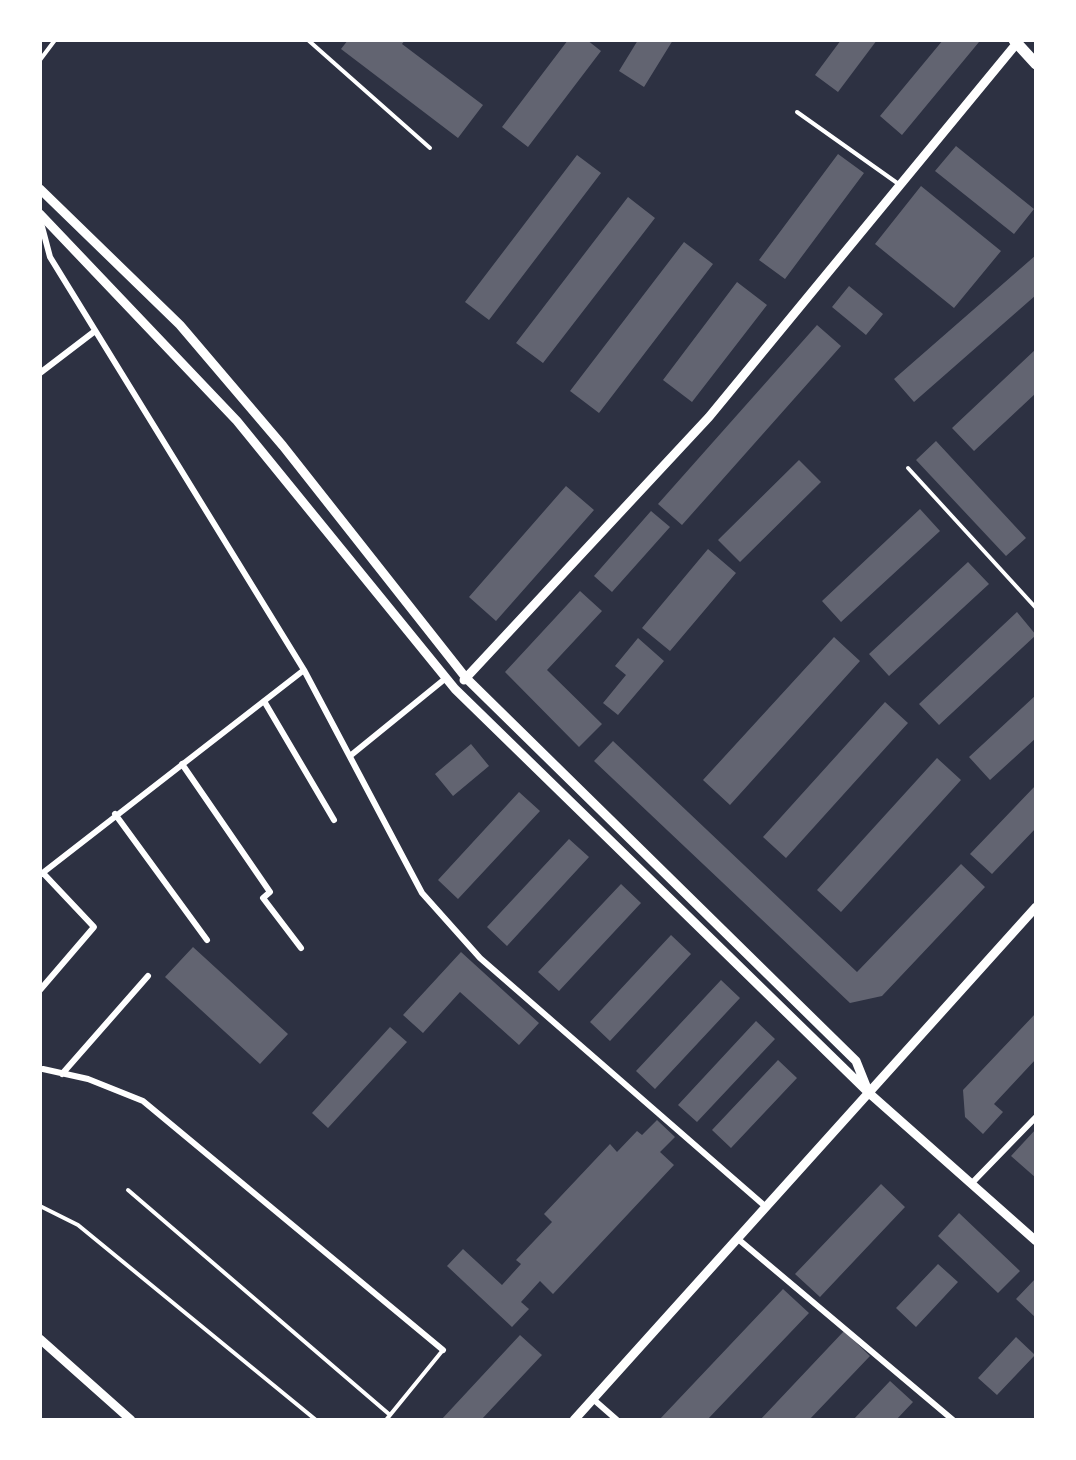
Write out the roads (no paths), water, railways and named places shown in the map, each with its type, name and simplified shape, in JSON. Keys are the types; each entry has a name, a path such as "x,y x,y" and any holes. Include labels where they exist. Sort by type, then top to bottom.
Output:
{"main road":[{"path":"1016,41 1036,64"}],"street":[{"path":"455,689 710,417 1016,41"},
{"path":"40,189 180,325 283,446 466,678 856,1062 869,1093"},
{"path":"40,217 50,257 304,670 422,893 480,958 766,1207"},
{"path":"40,217 237,421 455,689 869,1093 1036,1241"},
{"path":"40,374 96,330"},
{"path":"40,990 94,927 42,874 304,670"},
{"path":"350,756 446,678"},
{"path":"264,701 334,820"},
{"path":"182,764 270,892 263,898 302,948"},
{"path":"115,814 208,940"},
{"path":"574,1420 1036,907"},
{"path":"62,1074 148,976"},
{"path":"41,1072 88,1080 143,1101 443,1350"},
{"path":"971,1184 1036,1117"},
{"path":"738,1239 953,1420"},
{"path":"40,1339 131,1420"},
{"path":"593,1399 617,1420"}],"lane":[{"path":"40,60 55,40"},
{"path":"308,40 430,148"},
{"path":"797,112 900,185"},
{"path":"908,468 1036,608"},
{"path":"128,1190 388,1418 443,1350"},
{"path":"40,1206 78,1225 316,1420"}]}
